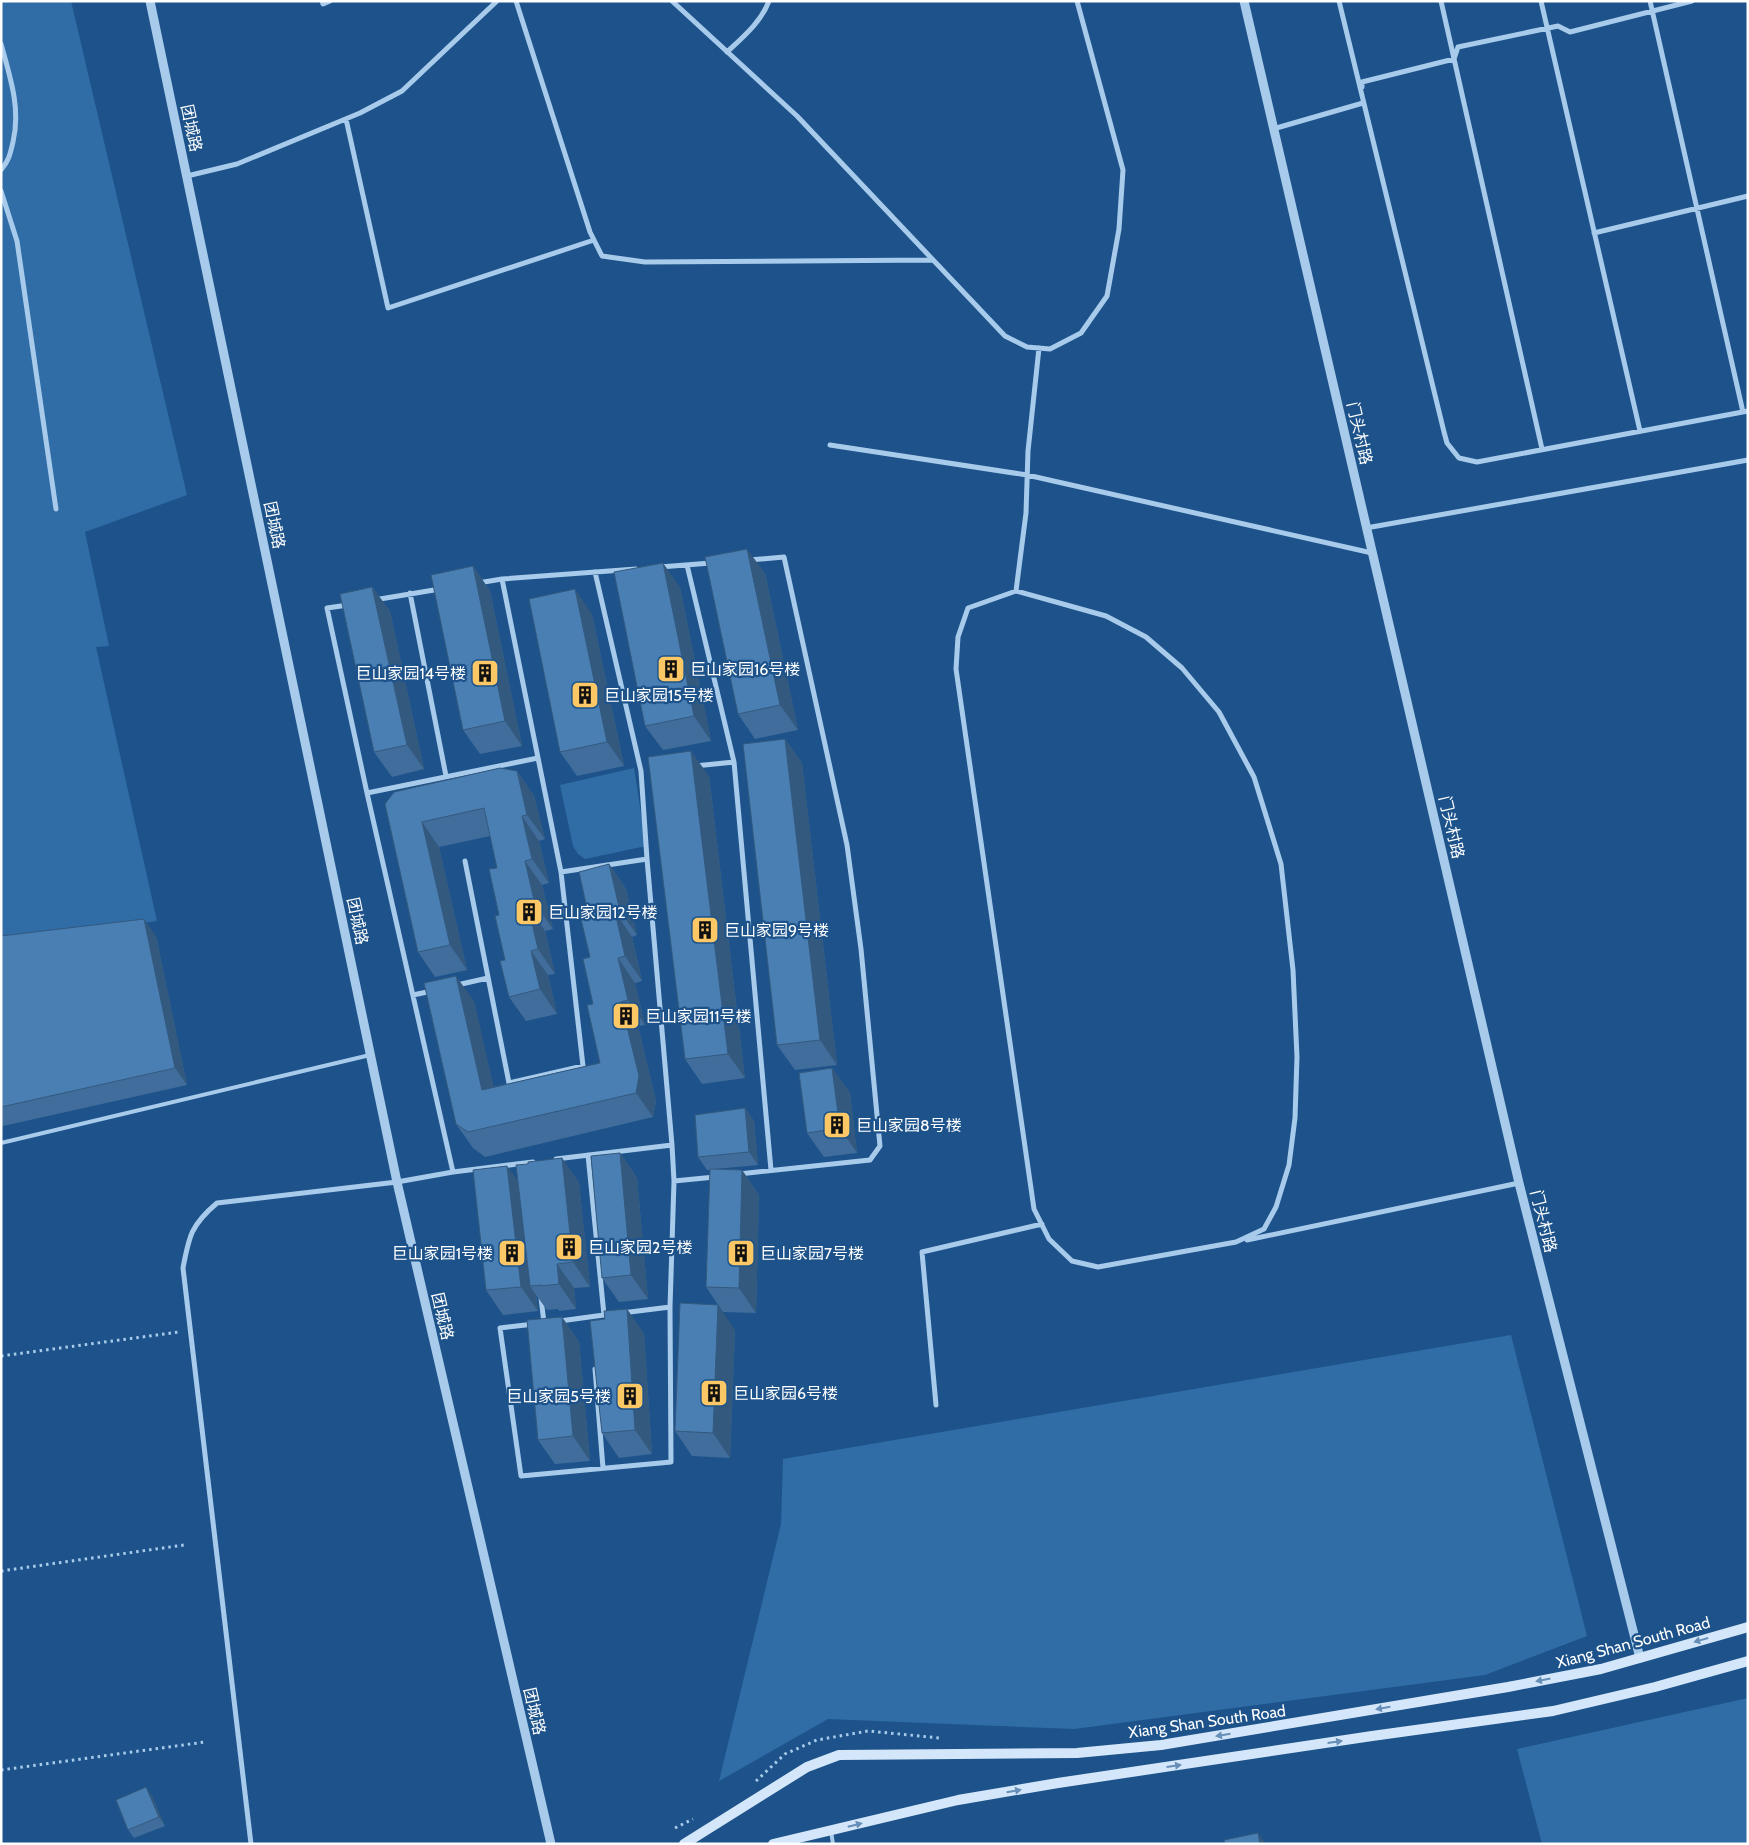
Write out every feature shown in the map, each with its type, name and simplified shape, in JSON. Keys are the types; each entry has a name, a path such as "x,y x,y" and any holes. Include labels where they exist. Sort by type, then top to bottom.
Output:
{"main road":[{"name":"Xiang Shan South Road","path":"684,1844 807,1767 839,1754 1077,1753 1162,1744 1508,1687 1600,1669 1748,1627"},
{"path":"773,1844 958,1800 1058,1783 1372,1736 1553,1711 1655,1688 1748,1661"}],"street":[{"name":"团城路","path":"150,1 397,1182 551,1844"},
{"path":"322,1 323,4 330,1"},
{"path":"187,176 237,164 346,119 402,90 497,1"},
{"path":"516,1 594,240 602,256 646,262 933,260"},
{"path":"672,1 797,116 1004,336 1027,347 1050,349 1081,333 1106,296 1119,229 1123,170 1077,1"},
{"path":"727,52 749,32 770,1"},
{"name":"门头村路","path":"1244,1 1519,1183 1640,1658"},
{"path":"1339,1 1447,443 1459,458 1477,462 1745,411 1650,1"},
{"path":"1441,1 1542,450"},
{"path":"1541,1 1640,431"},
{"path":"1454,59 1458,48 1558,26 1570,32 1692,1"},
{"path":"1,44 15,95 17,126 9,161 1,170"},
{"path":"1363,104 1362,82 1454,59"},
{"path":"1273,129 1363,104"},
{"path":"346,119 388,308 594,240"},
{"path":"1,191 17,241 56,508"},
{"path":"1594,233 1748,196"},
{"path":"1016,592 1026,513 1028,451 1039,348"},
{"path":"830,445 1027,474 1372,553"},
{"path":"1366,528 1748,460"},
{"path":"732,1175 870,1160 880,1146 861,949 848,845 784,557 745,560"},
{"path":"650,568 716,562"},
{"path":"687,565 734,762 771,1170"},
{"path":"475,583 502,579 641,568"},
{"path":"595,572 641,771 674,1181 670,1307 671,1462 521,1476 500,1328 670,1307"},
{"path":"464,861 509,1083 583,1066 561,872 502,579"},
{"path":"364,602 447,588"},
{"path":"1236,1242 1264,1229 1276,1207 1289,1165 1295,1109 1297,1057 1293,970 1281,864 1254,777 1219,712 1182,668 1146,637 1106,616 1016,592 968,608 958,637 956,669 1032,1199 1034,1208 1049,1238 1072,1262 1098,1267 1236,1242 1519,1183"},
{"path":"410,593 446,776"},
{"path":"355,603 327,608 453,1172"},
{"path":"367,793 538,758"},
{"path":"688,767 734,762"},
{"path":"641,771 650,770"},
{"path":"561,872 647,859"},
{"path":"450,986 488,978"},
{"path":"413,995 441,988"},
{"path":"553,1159 672,1144"},
{"path":"588,1155 604,1315"},
{"path":"251,1844 183,1268 188,1239 201,1216 217,1203 397,1182 453,1172 535,1162"},
{"path":"526,1163 527,1172"},
{"path":"674,1181 723,1176"},
{"path":"936,1405 922,1252 1042,1224"},
{"path":"541,1294 544,1322"},
{"path":"592,1317 592,1326"},
{"path":"595,1364 603,1468"}],"lane":[{"path":"1,1144 370,1055"},
{"path":"831,1831 833,1844"}],"path":[{"path":"1,1356 191,1330"},
{"path":"1,1571 184,1545"},
{"path":"1,1770 205,1742"}],"shaded area":[{"path":"1,1 71,1 187,495 85,532 109,646 96,647 157,921 1,942"},
{"path":"634,768 646,846 585,859 578,854 573,846 560,785"},
{"path":"1511,1335 1587,1636 1485,1675 1074,1729 828,1719 719,1781 781,1524 783,1459"},
{"path":"1748,1698 1748,1844 1542,1844 1517,1749"}],"building":[{"path":"747,549 780,705 738,714 705,557"},
{"name":"巨山家园16号楼","path":"663,563 694,716 645,726 614,572"},
{"path":"473,566 505,721 463,730 431,575"},
{"path":"372,587 407,745 374,752 340,594"},
{"name":"巨山家园15号楼","path":"575,589 607,742 560,752 529,599"},
{"path":"785,739 820,1040 777,1045 743,744"},
{"name":"巨山家园9号楼","path":"691,751 728,1054 685,1059 648,757"},
{"path":"500,768 517,771 527,815 522,816 532,859 525,861 535,904 528,906 538,949 531,951 540,989 509,997 500,961 505,960 495,916 499,915 489,869 497,868 484,808 422,822 450,945 418,952 385,804 394,792"},
{"path":"609,864 620,911 615,912 625,956 618,958 628,1000 621,1002 639,1076 636,1093 468,1132 456,1124 424,983 456,976 482,1090 600,1063 587,1005 593,1004 583,959 590,957 580,915 588,913 579,872"},
{"path":"144,919 175,1068 1,1107 1,936"},
{"path":"832,1068 840,1128 807,1133 799,1073"},
{"path":"745,1108 749,1152 698,1157 695,1115"},
{"path":"620,1153 631,1275 602,1278 591,1156"},
{"path":"562,1158 573,1262 557,1264 559,1284 530,1286 516,1165"},
{"path":"507,1166 521,1287 486,1290 473,1170"},
{"path":"710,1169 742,1170 739,1288 706,1287"},
{"path":"680,1303 718,1305 713,1433 675,1431"},
{"path":"627,1309 635,1430 602,1433 590,1321 605,1319 604,1311"},
{"path":"562,1317 573,1436 538,1440 527,1320"},
{"path":"146,1787 159,1817 128,1830 116,1800"},
{"path":"1258,1833 1260,1844 1225,1844 1224,1840"}],"place":[{"name":"巨山家园16号楼","path":"671,669"},
{"name":"巨山家园14号楼","path":"485,673"},
{"name":"巨山家园15号楼","path":"585,695"},
{"name":"巨山家园12号楼","path":"529,912"},
{"name":"巨山家园9号楼","path":"705,930"},
{"name":"巨山家园11号楼","path":"626,1016"},
{"name":"巨山家园8号楼","path":"837,1125"},
{"name":"巨山家园2号楼","path":"569,1247"},
{"name":"巨山家园1号楼","path":"512,1253"},
{"name":"巨山家园7号楼","path":"741,1253"},
{"name":"巨山家园6号楼","path":"714,1393"},
{"name":"巨山家园5号楼","path":"630,1396"}]}
